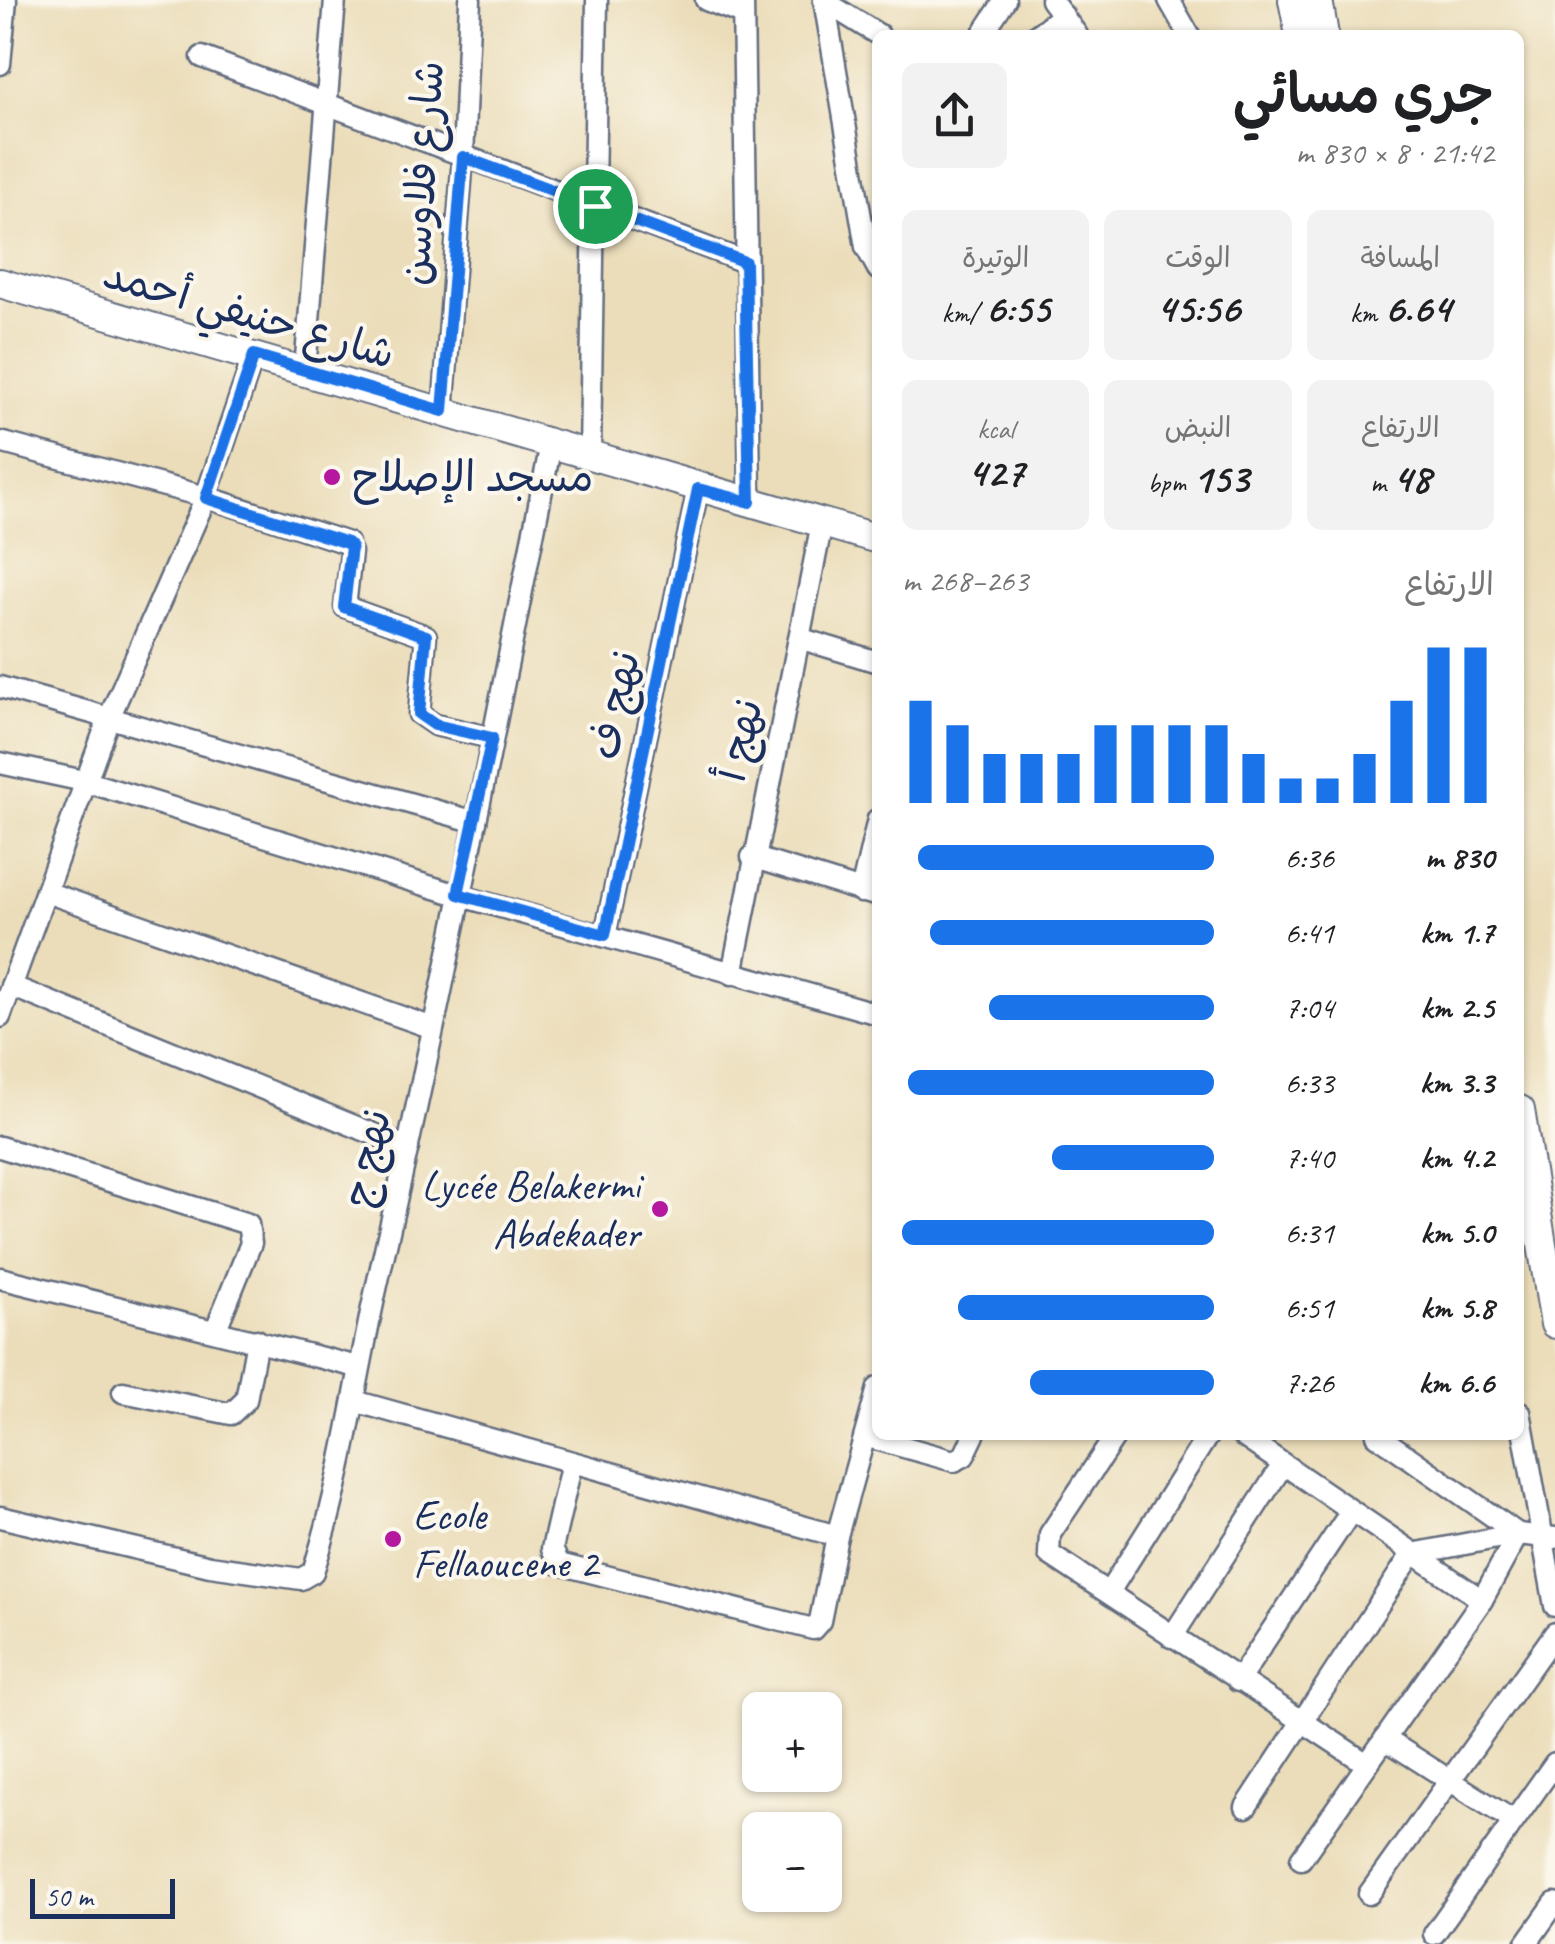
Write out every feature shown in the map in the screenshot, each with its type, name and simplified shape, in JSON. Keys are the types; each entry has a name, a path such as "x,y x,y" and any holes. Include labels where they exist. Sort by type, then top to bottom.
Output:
{"street":[{"path":"0,64 6,0"},
{"path":"305,370 336,0"},
{"name":"شارع فلاوسن","path":"443,411 463,157 470,0"},
{"path":"590,456 597,0"},
{"path":"706,0 742,7 750,502"},
{"path":"985,30 1005,0"},
{"path":"1169,0 1186,30"},
{"path":"1293,0 1299,30"},
{"path":"1318,0 1323,30"},
{"path":"824,1 872,31"},
{"path":"824,1 866,247 872,258"},
{"path":"1041,30 1057,8 1073,30"},
{"path":"202,57 745,262"},
{"name":"شارع حنيفي أحمد","path":"0,283 872,537"},
{"path":"0,1017 109,718 206,498 254,355"},
{"path":"0,442 206,498 347,543 351,547 344,607 426,636 419,714 435,725 492,738"},
{"name":"نهج ج","path":"0,1517 210,1566 300,1579 312,1572 324,1540 358,1367 408,1148 551,444"},
{"name":"نهج ف","path":"605,935 698,489"},
{"name":"نهج أ","path":"732,974 752,858 802,639 822,523"},
{"path":"802,639 872,660"},
{"path":"0,687 476,822"},
{"path":"0,762 84,781 458,894 872,1012"},
{"path":"752,858 869,894 872,869"},
{"path":"46,892 433,1028"},
{"path":"11,986 408,1148"},
{"path":"1524,1133 1555,1324"},
{"path":"0,1147 248,1224 251,1243 216,1329"},
{"path":"0,1278 358,1367"},
{"path":"123,1392 230,1414 246,1400 257,1340"},
{"path":"354,1401 837,1536"},
{"path":"572,1462 553,1558 566,1567 812,1629 820,1621 837,1536 872,1410"},
{"path":"865,1436 872,1438"},
{"path":"879,1440 954,1461 964,1456 972,1440"},
{"path":"1113,1440 1047,1544 1058,1561 1367,1764"},
{"path":"1108,1592 1205,1440"},
{"path":"1252,1440 1282,1466 1482,1600"},
{"path":"1385,1440 1537,1535"},
{"path":"1522,1440 1537,1535 1555,1606"},
{"path":"1172,1637 1282,1466"},
{"path":"1238,1680 1350,1513"},
{"path":"1246,1807 1412,1554 1537,1535"},
{"path":"1301,1859 1482,1600 1537,1535"},
{"path":"1369,1894 1555,1633"},
{"path":"1385,1739 1512,1820"},
{"path":"1434,1934 1555,1763"},
{"path":"1526,1944 1555,1903"}],"place":[{"name":"مسجد اﻹصلاح","path":"332,477"},
{"name":"Lycée Belakermi Abdekader","path":"660,1209"},
{"name":"Ecole Fellaoucene 2","path":"393,1539"}],"route":[{"path":"463,157 595,206 745,262 750,502 698,489 605,935 458,894 492,738 435,725 419,714 417,700 427,651 426,636 344,607 351,547 347,543 206,498 254,355 443,411 463,157"}]}
